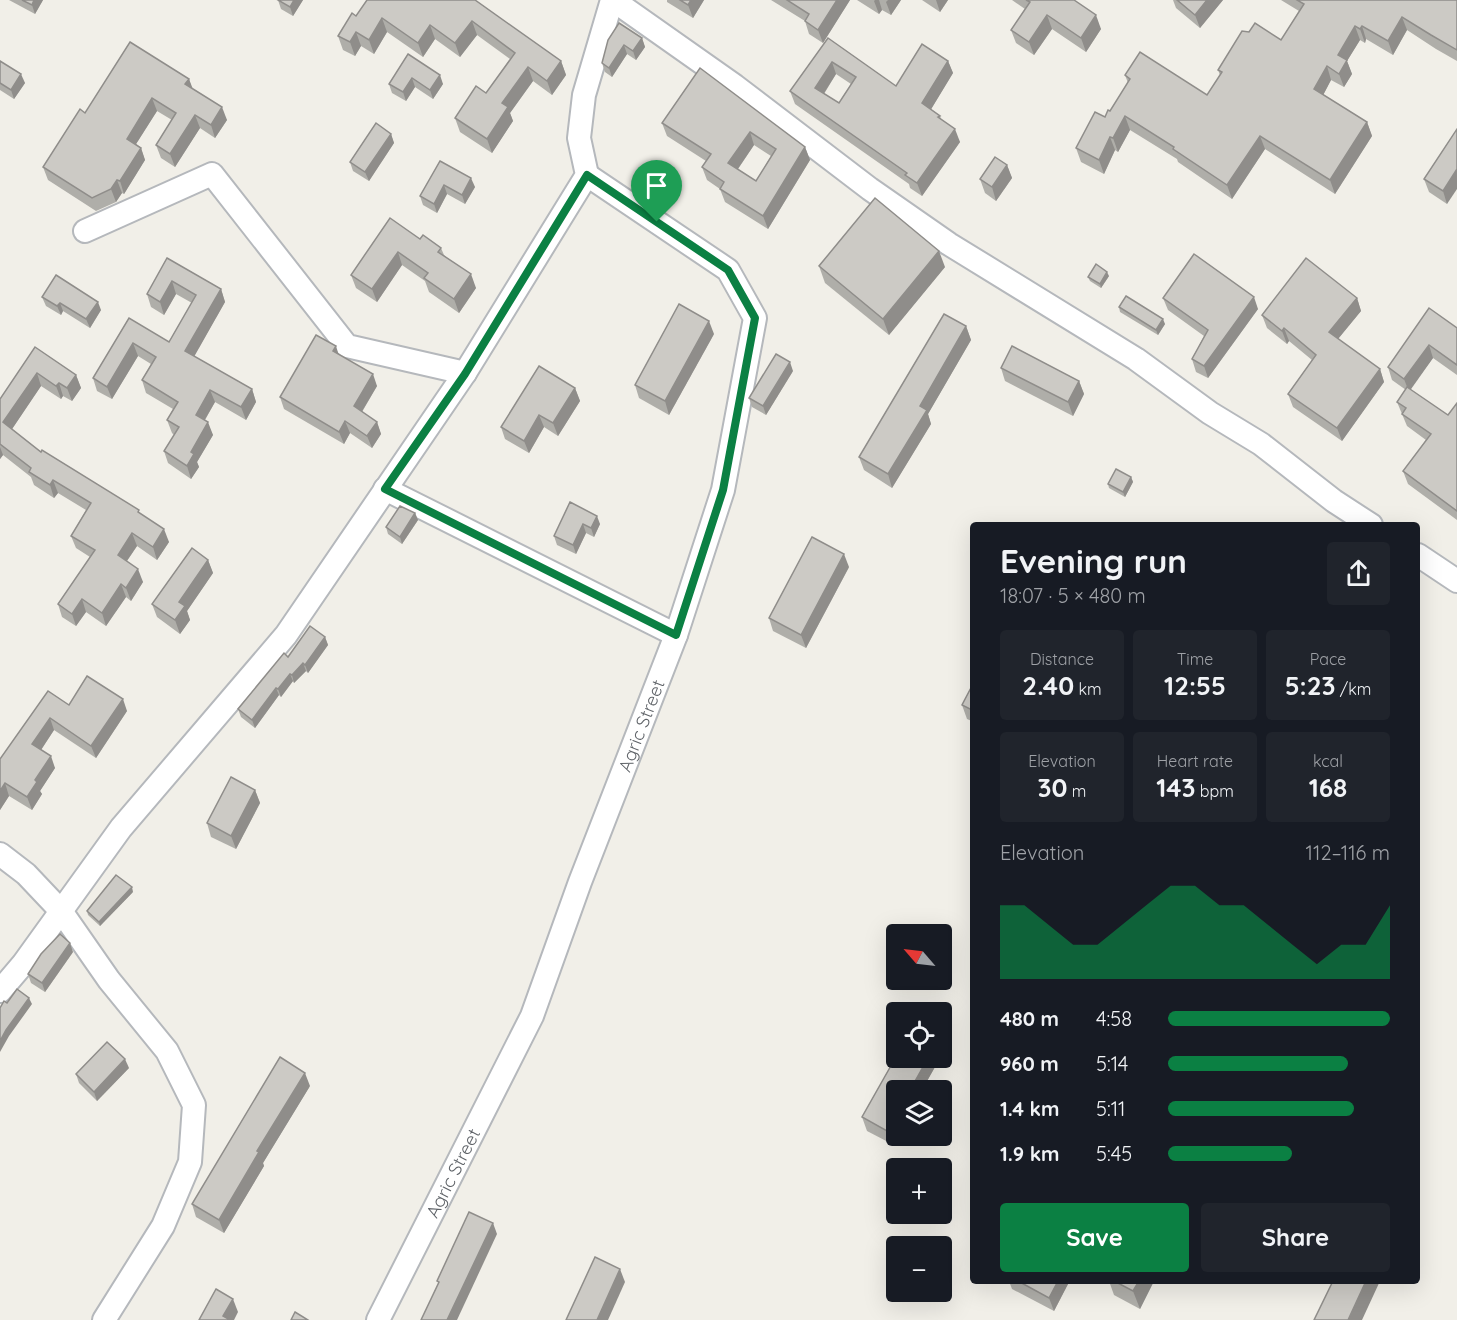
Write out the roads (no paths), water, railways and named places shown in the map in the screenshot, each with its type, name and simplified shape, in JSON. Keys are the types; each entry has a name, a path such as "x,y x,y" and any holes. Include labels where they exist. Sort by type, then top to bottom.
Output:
{"street":[{"path":"0,991 23,964 122,828 286,635 465,374 587,175 579,138 584,95 613,0 735,86 841,167 949,244 1136,359 1210,413 1261,444 1334,501 1366,522"},
{"path":"85,231 212,174 347,346 465,374"},
{"name":"Agric Street","path":"378,1320 532,1016 580,882 676,635 723,490 755,318 728,270 587,175"},
{"path":"385,489 676,635"},
{"path":"1420,556 1455,573"},
{"path":"0,854 26,874 61,911 109,980 167,1051 194,1105 190,1162 162,1226 104,1320"}]}
